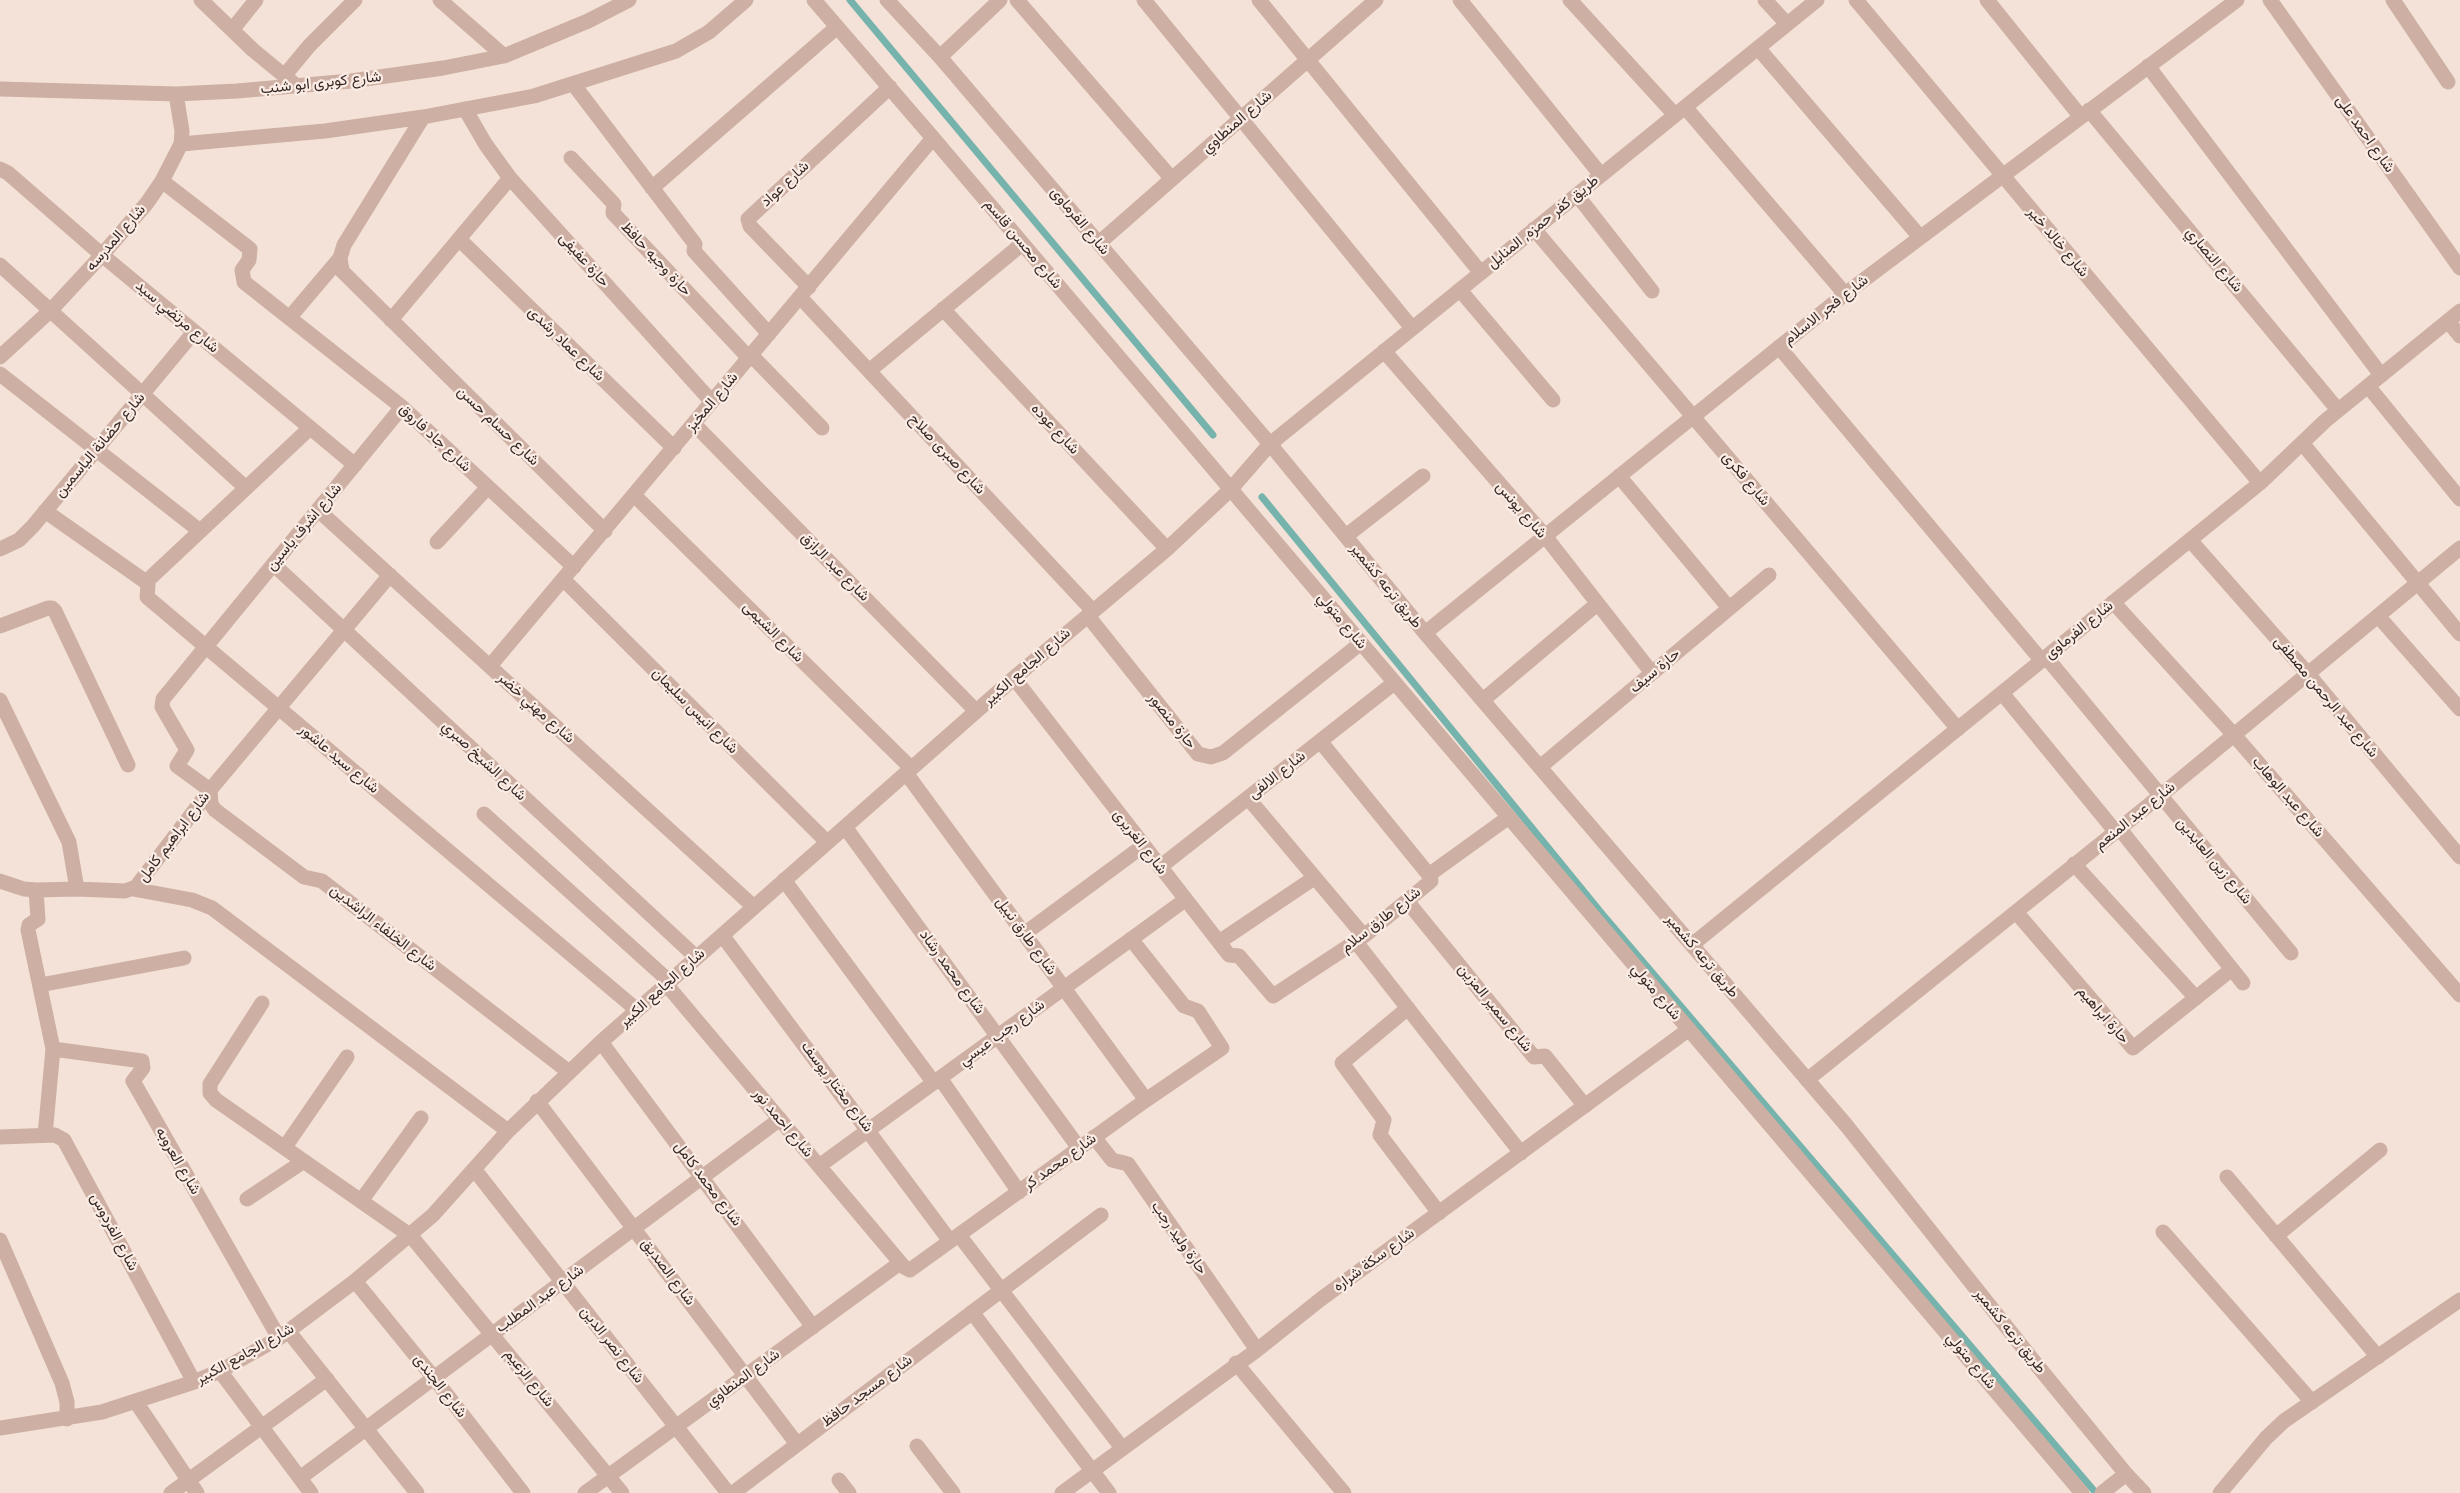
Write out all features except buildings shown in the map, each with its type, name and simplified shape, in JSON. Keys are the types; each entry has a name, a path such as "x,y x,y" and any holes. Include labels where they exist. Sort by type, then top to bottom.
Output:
{"street":[{"path":"201,0 298,87"},
{"path":"232,30 256,0"},
{"path":"285,75 309,46 355,0"},
{"path":"440,0 504,56"},
{"name":"شارع كوبرى ابو شنب","path":"0,89 176,94 298,87 443,68 504,56 578,26 629,0"},
{"path":"181,144 326,131 423,117 534,96 676,51 709,32 746,0"},
{"name":"شارع محسن قاسم","path":"814,0 1230,490"},
{"name":"شارع الفرماوى","path":"887,0 940,57 1270,444"},
{"path":"940,57 1000,0"},
{"path":"1017,0 1172,179"},
{"path":"1144,0 1242,117 1412,328"},
{"path":"1259,0 1481,273"},
{"name":"شارع المنطاوي","path":"1099,243 1376,0"},
{"path":"1460,0 1601,176"},
{"path":"1570,0 1680,111 1845,294"},
{"path":"1765,0 1787,24"},
{"name":"طريق كفر حمزه, المنايل","path":"1270,444 1817,0"},
{"name":"شارع خالد خير","path":"1856,0 2260,483"},
{"name":"شارع النصاري","path":"1987,0 2338,410"},
{"name":"شارع فجر الاسلام","path":"1425,633 1845,294 2237,0"},
{"name":"شارع احمد على","path":"2270,0 2460,268"},
{"path":"2393,0 2448,82"},
{"path":"652,188 837,27"},
{"path":"1758,48 1920,237"},
{"path":"2148,66 2381,375"},
{"path":"574,85 695,244 694,251 769,334"},
{"name":"شارع عواد","path":"805,292 750,226 748,219 890,87"},
{"name":"شارع المدرسه","path":"0,357 51,310 102,255 162,182 181,144 182,131 176,94"},
{"name":"حارة عفيفى","path":"465,109 486,145 510,178 712,402"},
{"path":"290,317 340,258 344,245 423,117"},
{"name":"شارع المخبز","path":"490,666 933,138"},
{"name":"حارة وجيه حافظ","path":"571,158 614,204 613,213 750,357 822,428"},
{"name":"شارع مرتضي سيد","path":"0,169 355,465"},
{"path":"391,320 510,178"},
{"name":"شارع جاد فاروق","path":"162,182 250,249 251,254 242,270 242,278 402,407 574,567"},
{"path":"1577,195 1652,291"},
{"name":"شارع فكرى","path":"1534,229 1958,729"},
{"name":"شارع عماد رشدى","path":"459,239 674,448"},
{"path":"869,371 1022,244"},
{"name":"شارع حسام حسن","path":"340,258 342,271 346,276 605,531"},
{"path":"0,265 246,488"},
{"path":"1460,290 1553,400"},
{"name":"شارع صبرى صلاح","path":"805,292 869,371 1091,614"},
{"name":"شارع عوده","path":"943,309 1167,549"},
{"name":"شارع الفرماوى","path":"1693,944 2260,483 2338,410 2460,311"},
{"path":"2448,321 2460,336"},
{"name":"شارع حضانة الياسمين","path":"0,549 19,540 45,511 194,332"},
{"name":"شارع زين العابدين","path":"1779,347 2291,953"},
{"name":"شارع يونس","path":"1384,351 1545,536 1652,673"},
{"path":"0,374 200,531"},
{"path":"2368,386 2460,499"},
{"name":"شارع اشرف ياسين","path":"177,765 187,750 162,703 205,646 402,407"},
{"name":"شارع عبد الرازق","path":"694,424 976,711"},
{"path":"146,582 310,428"},
{"path":"2302,443 2460,634"},
{"name":"شارع الجامع الكبير","path":"0,1428 102,1412 194,1382 220,1371 284,1335 355,1281 411,1236 537,1101 601,1042 976,711 1167,549 1230,490 1270,444"},
{"name":"طريق ترعه كشمير","path":"1270,444 1425,633 1808,1080 2126,1474 2144,1493"},
{"path":"1346,536 1423,476"},
{"path":"1620,476 1730,608"},
{"path":"438,542 488,487"},
{"name":"شارع متولي","path":"1230,490 2082,1493"},
{"name":"شارع الشيمى","path":"634,495 908,771"},
{"name":"شارع مهني خضر","path":"318,510 754,907"},
{"name":"شارع سيد عاشور","path":"45,511 146,582 147,597 637,1010"},
{"name":"شارع عبد الرحمن مصطفى","path":"2190,540 2308,675 2460,857"},
{"name":"شارع عبد المنعم","path":"1808,1080 2160,796 2460,548"},
{"name":"شارع الشيخ صبري","path":"273,564 696,957"},
{"name":"شارع ابراهيم كامل","path":"0,881 24,889 36,890 133,890 210,790 390,575"},
{"name":"حارة سيف","path":"1540,767 1769,575"},
{"name":"شارع انيس سليمان","path":"564,580 827,842"},
{"name":"شارع عبد الوهاب","path":"2114,602 2234,735 2460,995"},
{"path":"1483,700 1597,604"},
{"path":"0,626 52,608 128,765"},
{"name":"حارة منصور","path":"1091,614 1194,749 1204,756 1211,757 1223,753 1360,643"},
{"path":"2379,617 2460,709"},
{"name":"شارع الغريرى","path":"1014,678 1229,955 1239,956 1273,996"},
{"name":"شارع الالفى","path":"1160,867 1394,682"},
{"path":"2002,693 2243,983"},
{"path":"0,700 69,842 77,889"},
{"path":"1320,741 1430,875"},
{"name":"شارع الخلفاء الراشدين","path":"177,765 210,790 211,804 215,810 304,877 322,881 569,1072"},
{"name":"شارع طارق نبيل","path":"908,771 1146,1100"},
{"path":"1248,798 1314,878 1408,1008 1521,1153"},
{"name":"شارع احمد نور","path":"483,814 668,982 900,1263"},
{"name":"شارع طارق سلام","path":"1273,996 1360,939 1431,881 1430,875 1509,817"},
{"name":"شارع محمد رشاد","path":"845,827 1079,1148"},
{"path":"1024,934 1143,846"},
{"path":"2074,864 2196,998"},
{"path":"1219,942 1314,878"},
{"path":"784,880 937,1080 1019,1192"},
{"path":"0,1137 45,1135 53,1049 28,930 29,925 38,919 36,890"},
{"path":"133,890 192,900 212,908 508,1131"},
{"name":"شارع رجب عيسي","path":"819,1166 1185,900"},
{"name":"شارع سمير المزين","path":"1407,901 1534,1057 1545,1056 1585,1106"},
{"name":"حارة ابراهيم","path":"2016,912 2130,1047 2136,1047 2232,969"},
{"name":"شارع مختار يوسف","path":"722,935 869,1130 955,1238 1002,1290 1122,1449"},
{"name":"شارع محمد كر","path":"900,1263 906,1270 913,1270 1094,1137 1222,1048 1198,1011 1184,1006 1131,939"},
{"path":"40,985 184,957"},
{"name":"شارع الزعيم","path":"262,1003 210,1084 210,1093 216,1100 411,1236 493,1333 622,1493"},
{"path":"1408,1008 1342,1063 1384,1120 1380,1135 1439,1213"},
{"name":"شارع سكة شراره","path":"1062,1493 1236,1363 1257,1350 1321,1299 1688,1030"},
{"name":"شارع محمد كامل","path":"601,1042 813,1327"},
{"name":"شارع العروبه","path":"53,1049 142,1061 143,1068 133,1081 284,1335"},
{"path":"285,1147 347,1057"},
{"name":"شارع الصديق","path":"537,1101 797,1444"},
{"path":"361,1201 421,1118"},
{"name":"شارع عبد المطلب","path":"300,1478 780,1119"},
{"name":"شارع الفردوس","path":"45,1135 60,1137 67,1144 194,1382"},
{"name":"حارة وليد رجب","path":"1094,1137 1112,1160 1128,1164 1257,1350"},
{"path":"2276,1236 2380,1150"},
{"path":"247,1199 304,1161"},
{"name":"شارع نصر الدين","path":"474,1169 728,1493"},
{"path":"2227,1178 2378,1357"},
{"name":"شارع مسجد حافظ","path":"733,1493 1101,1215"},
{"path":"2163,1232 2312,1402"},
{"path":"0,1239 62,1383 67,1402 67,1419"},
{"name":"شارع المنطاوي","path":"585,1493 900,1263"},
{"name":"شارع الجندى","path":"355,1281 523,1493"},
{"path":"2220,1493 2266,1438 2284,1421 2460,1300"},
{"path":"972,1312 1109,1493"},
{"path":"284,1335 327,1379 417,1493"},
{"path":"1236,1363 1344,1493"},
{"path":"220,1371 311,1493"},
{"path":"171,1493 192,1487 262,1426 327,1379"},
{"path":"136,1402 192,1487"},
{"path":"917,1446 953,1493"},
{"path":"2102,1493 2126,1474"},
{"path":"838,1480 849,1493"}],"waterway":[{"path":"850,0 1213,435"},
{"path":"1262,497 1603,915 2096,1493"}]}
